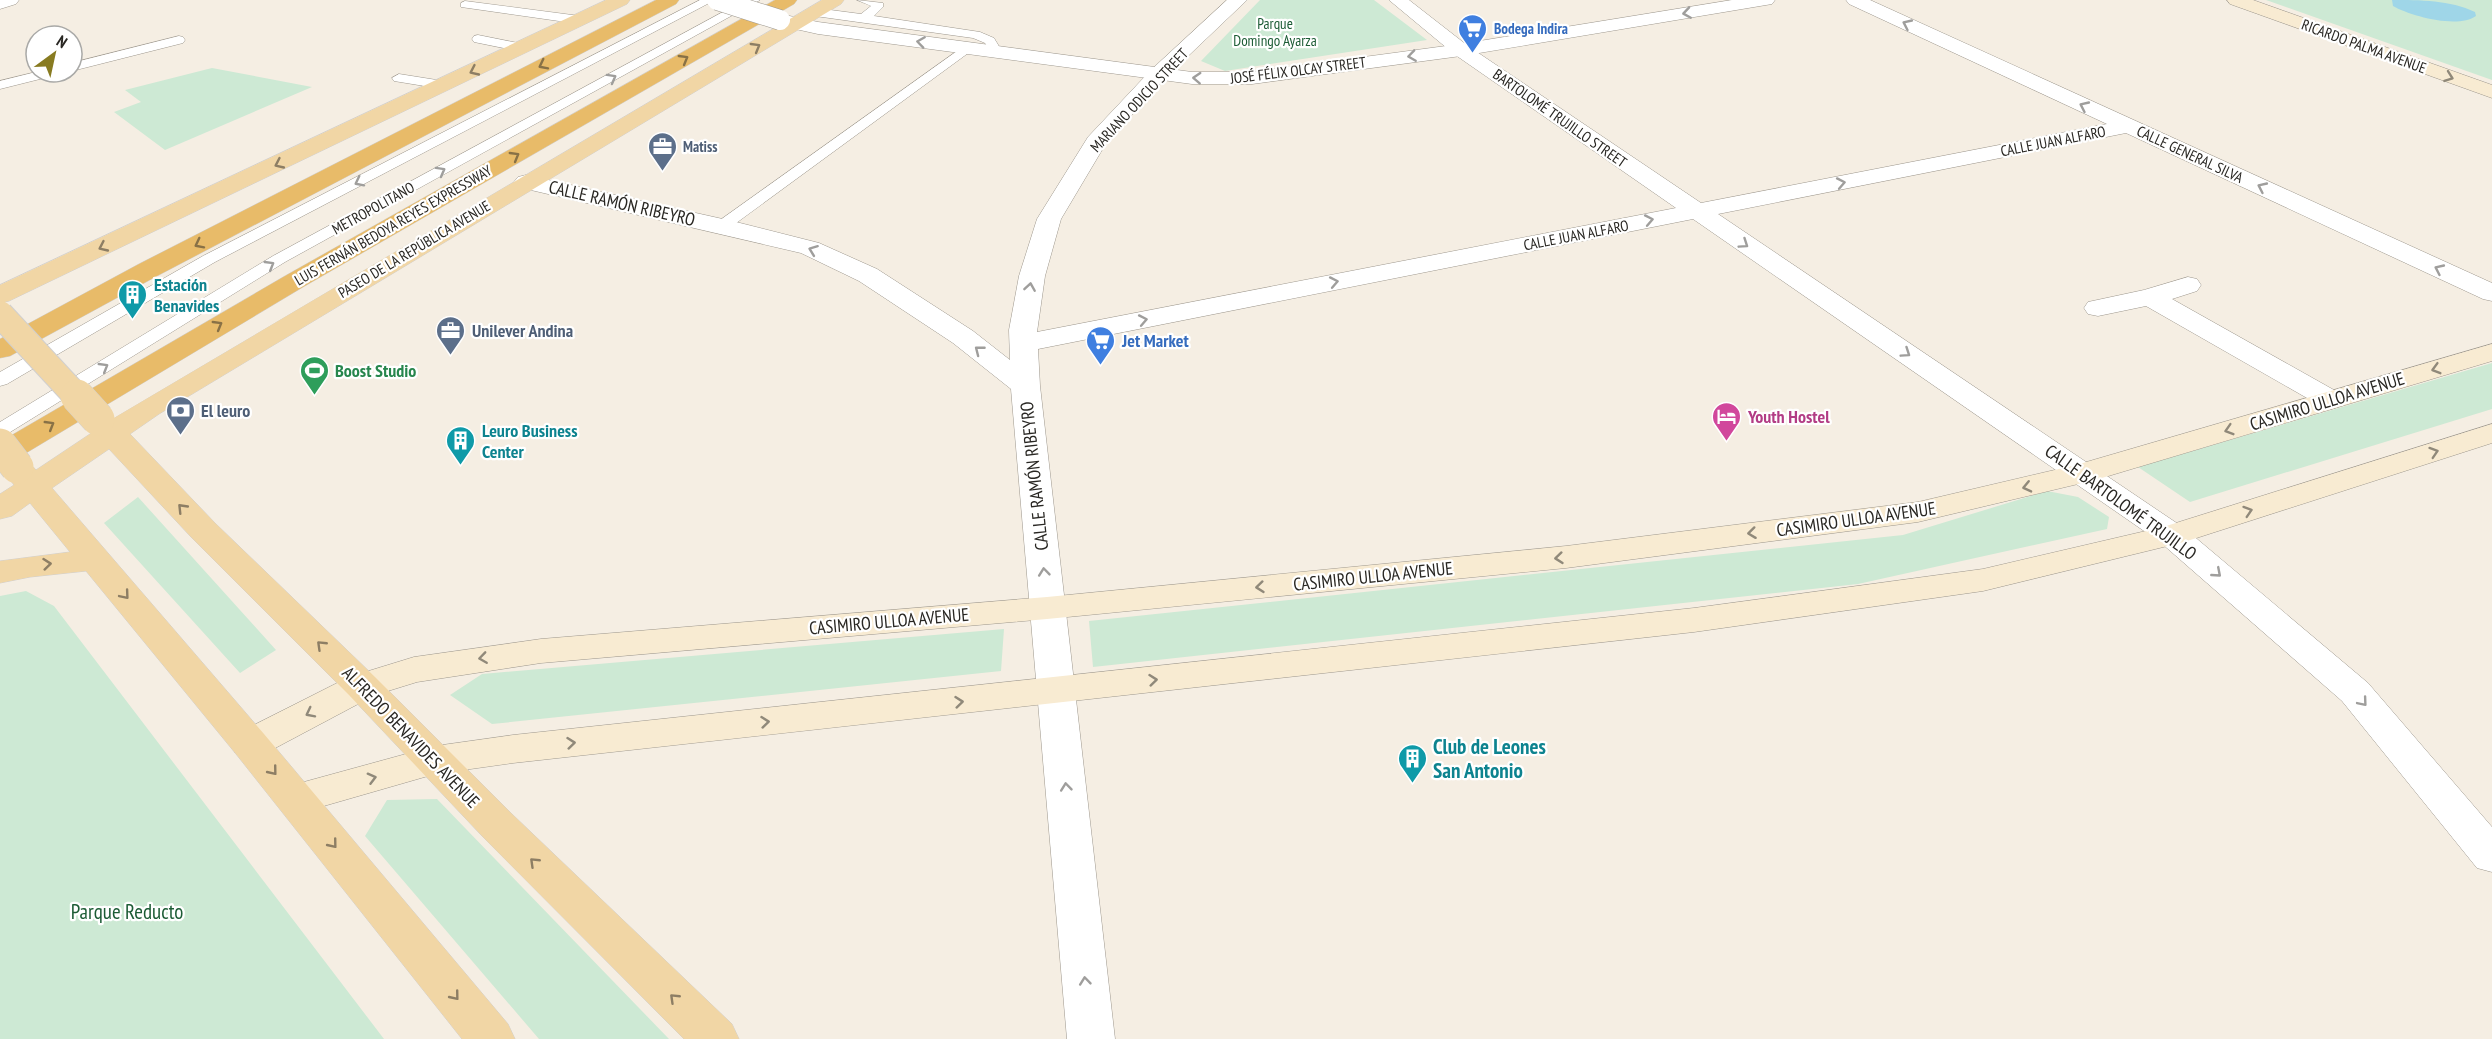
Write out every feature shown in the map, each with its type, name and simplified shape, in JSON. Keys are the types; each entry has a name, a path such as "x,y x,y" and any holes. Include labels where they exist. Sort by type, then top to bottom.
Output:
{"highway":[{"path":"0,350 148,270 670,0"},
{"name":"LUIS FERNÁN BEDOYA REYES EXPRESSWAY","path":"13,464 298,279 787,15"},
{"path":"0,328 148,270"}],"main road":[{"path":"0,295 621,0"},
{"name":"RICARDO PALMA AVENUE","path":"2236,0 2492,92"},
{"name":"PASEO DE LA REPÚBLICA AVENUE","path":"0,509 13,464 104,425 526,182 787,15 825,6"},
{"name":"ALFREDO BENAVIDES AVENUE","path":"0,314 204,530 362,686 506,834 716,1039"},
{"name":"CASIMIRO ULLOA AVENUE","path":"250,744 362,686 414,669 513,654 1047,608 1566,557 1918,512 2084,473 2492,352"},
{"path":"296,799 435,760 525,748 1694,620 1971,582 2172,535 2492,433"},
{"path":"13,464 296,799 491,1039"},
{"path":"0,572 30,566 95,560"}],"street":[{"path":"0,3 10,0"},
{"name":"JOSÉ FÉLIX OLCAY STREET","path":"717,0 787,15 857,25 967,48 1192,78 1252,78 1461,50 1766,0"},
{"name":"MARIANO ODICIO STREET","path":"1025,386 1023,330 1032,276 1049,219 1096,142 1158,74 1238,0"},
{"name":"BARTOLOMÉ TRUJILLO STREET","path":"1398,0 1461,50 1696,211"},
{"name":"CALLE GENERAL SILVA","path":"1855,0 2492,293"},
{"name":"CALLE JUAN ALFARO","path":"1024,343 2129,126"},
{"name":"CALLE RAMÓN RIBEYRO","path":"526,182 810,248 868,275 963,337 1025,386 1091,1039"},
{"name":"CALLE BARTOLOMÉ TRUJILLO","path":"1696,211 2172,535 2355,692 2492,856"},
{"path":"2098,308 2150,297 2188,285"},
{"path":"2150,297 2331,400"}],"lane":[{"name":"METROPOLITANO","path":"0,380 209,259 709,0"},
{"name":"METROPOLITANO","path":"0,430 279,259 754,0"},
{"path":"857,25 879,5 864,0"},
{"path":"465,5 580,20"},
{"path":"825,6 857,25 879,21 976,35 990,41 997,52"},
{"path":"857,25 879,21"},
{"path":"478,39 523,48"},
{"path":"84,64 179,40"},
{"path":"722,226 967,48"},
{"path":"399,78 443,85"},
{"path":"0,85 24,79"}],"green space":[{"name":"Parque Domingo Ayarza","path":"1260,0 1374,0 1427,40 1225,71 1201,61"},
{"path":"2266,0 2492,0 2492,80"},
{"path":"212,68 312,87 165,150 114,112 141,102 125,90"},
{"path":"2492,363 2492,409 2190,502 2138,467"},
{"path":"2047,491 2078,497 2109,517 2107,529 1858,584 1093,667 1089,621 1903,535"},
{"path":"138,497 276,650 240,673 104,523"},
{"name":"Parque Reducto","path":"26,591 54,606 384,1039 0,1039 0,596"},
{"path":"1004,629 1001,671 492,724 450,695 482,674"},
{"path":"437,799 669,1039 539,1039 365,836 387,800"}],"water":[{"path":"2392,0 2445,3 2475,12 2476,16 2458,21 2434,20 2401,10 2393,6"}],"place":[{"name":"Bodega Indira","path":"1473,54"},
{"name":"Matiss","path":"662,172"},
{"name":"Estación Benavides","path":"133,320"},
{"name":"Unilever Andina","path":"451,356"},
{"name":"Jet Market","path":"1101,366"},
{"name":"Boost Studio","path":"314,396"},
{"name":"El leuro","path":"180,436"},
{"name":"Youth Hostel","path":"1727,442"},
{"name":"Leuro Business Center","path":"461,466"},
{"name":"Club de Leones San Antonio","path":"1412,784"}]}
